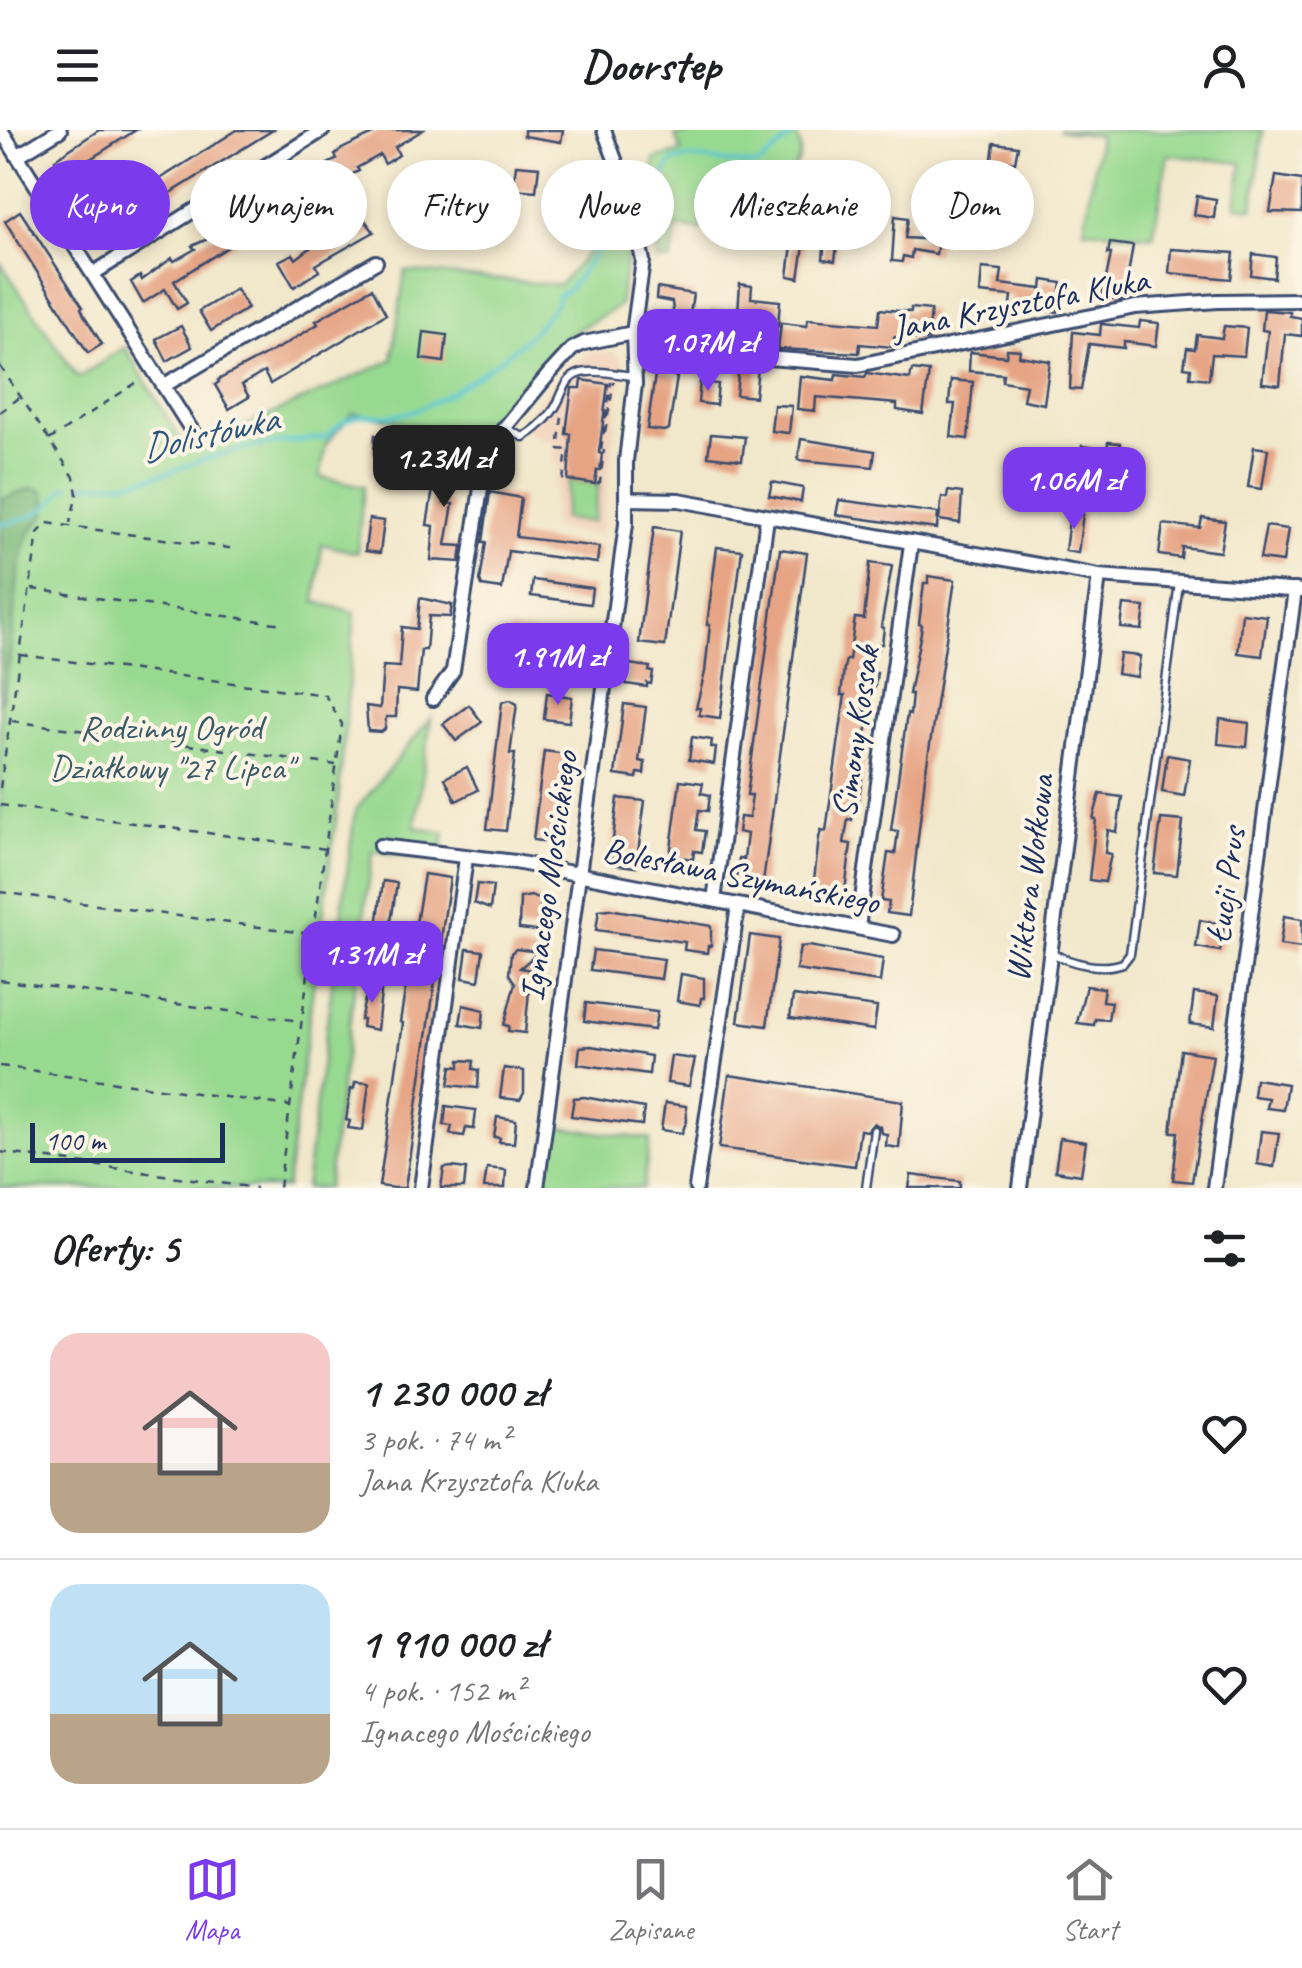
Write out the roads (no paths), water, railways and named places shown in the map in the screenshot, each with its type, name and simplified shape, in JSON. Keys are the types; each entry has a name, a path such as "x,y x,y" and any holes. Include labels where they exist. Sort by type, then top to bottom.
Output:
{"street":[{"path":"2,130 194,434"},
{"path":"18,156 60,130"},
{"path":"94,273 324,130"},
{"path":"604,130 630,200 640,243 641,284 633,332"},
{"path":"165,385 376,262"},
{"name":"Jana Krzysztofa Kluka","path":"432,698 453,671 487,449 572,349 584,342 633,332 666,337 703,352 858,365 1136,308 1218,301 1302,300"},
{"name":"Ignacego Mościckiego","path":"537,1188 626,524 626,461 635,376 633,332"},
{"path":"627,499 679,500 1099,576 1298,591"},
{"path":"714,900 767,518"},
{"name":"Simony Kossak","path":"858,928 910,544"},
{"name":"Wiktora Wołkowa","path":"1020,1188 1099,576"},
{"name":"Łucji Prus","path":"1214,1188 1298,591"},
{"name":"Bolesława Szymańskiego","path":"380,846 515,862 893,935"},
{"path":"420,1188 466,858"},
{"path":"696,1188 738,906"}],"lane":[{"path":"506,427 523,436 536,428 556,405 568,380 578,374 590,371 635,376"},
{"path":"1050,952 1071,962 1107,966 1123,964 1130,954 1180,582"},
{"path":"866,1188 874,1130"}],"waterway":[{"name":"Dolistówka","path":"674,161 691,158 758,166 800,130"},
{"name":"Dolistówka","path":"84,485 129,482 250,447 328,437 356,417 394,415 420,408 469,381 515,348 599,250"},
{"name":"Dolistówka","path":"0,524 37,513 65,487 70,487"}],"park label":[{"name":"Rodzinny Ogród Działkowy \"27 Lipca\"","path":"171,747"}]}
